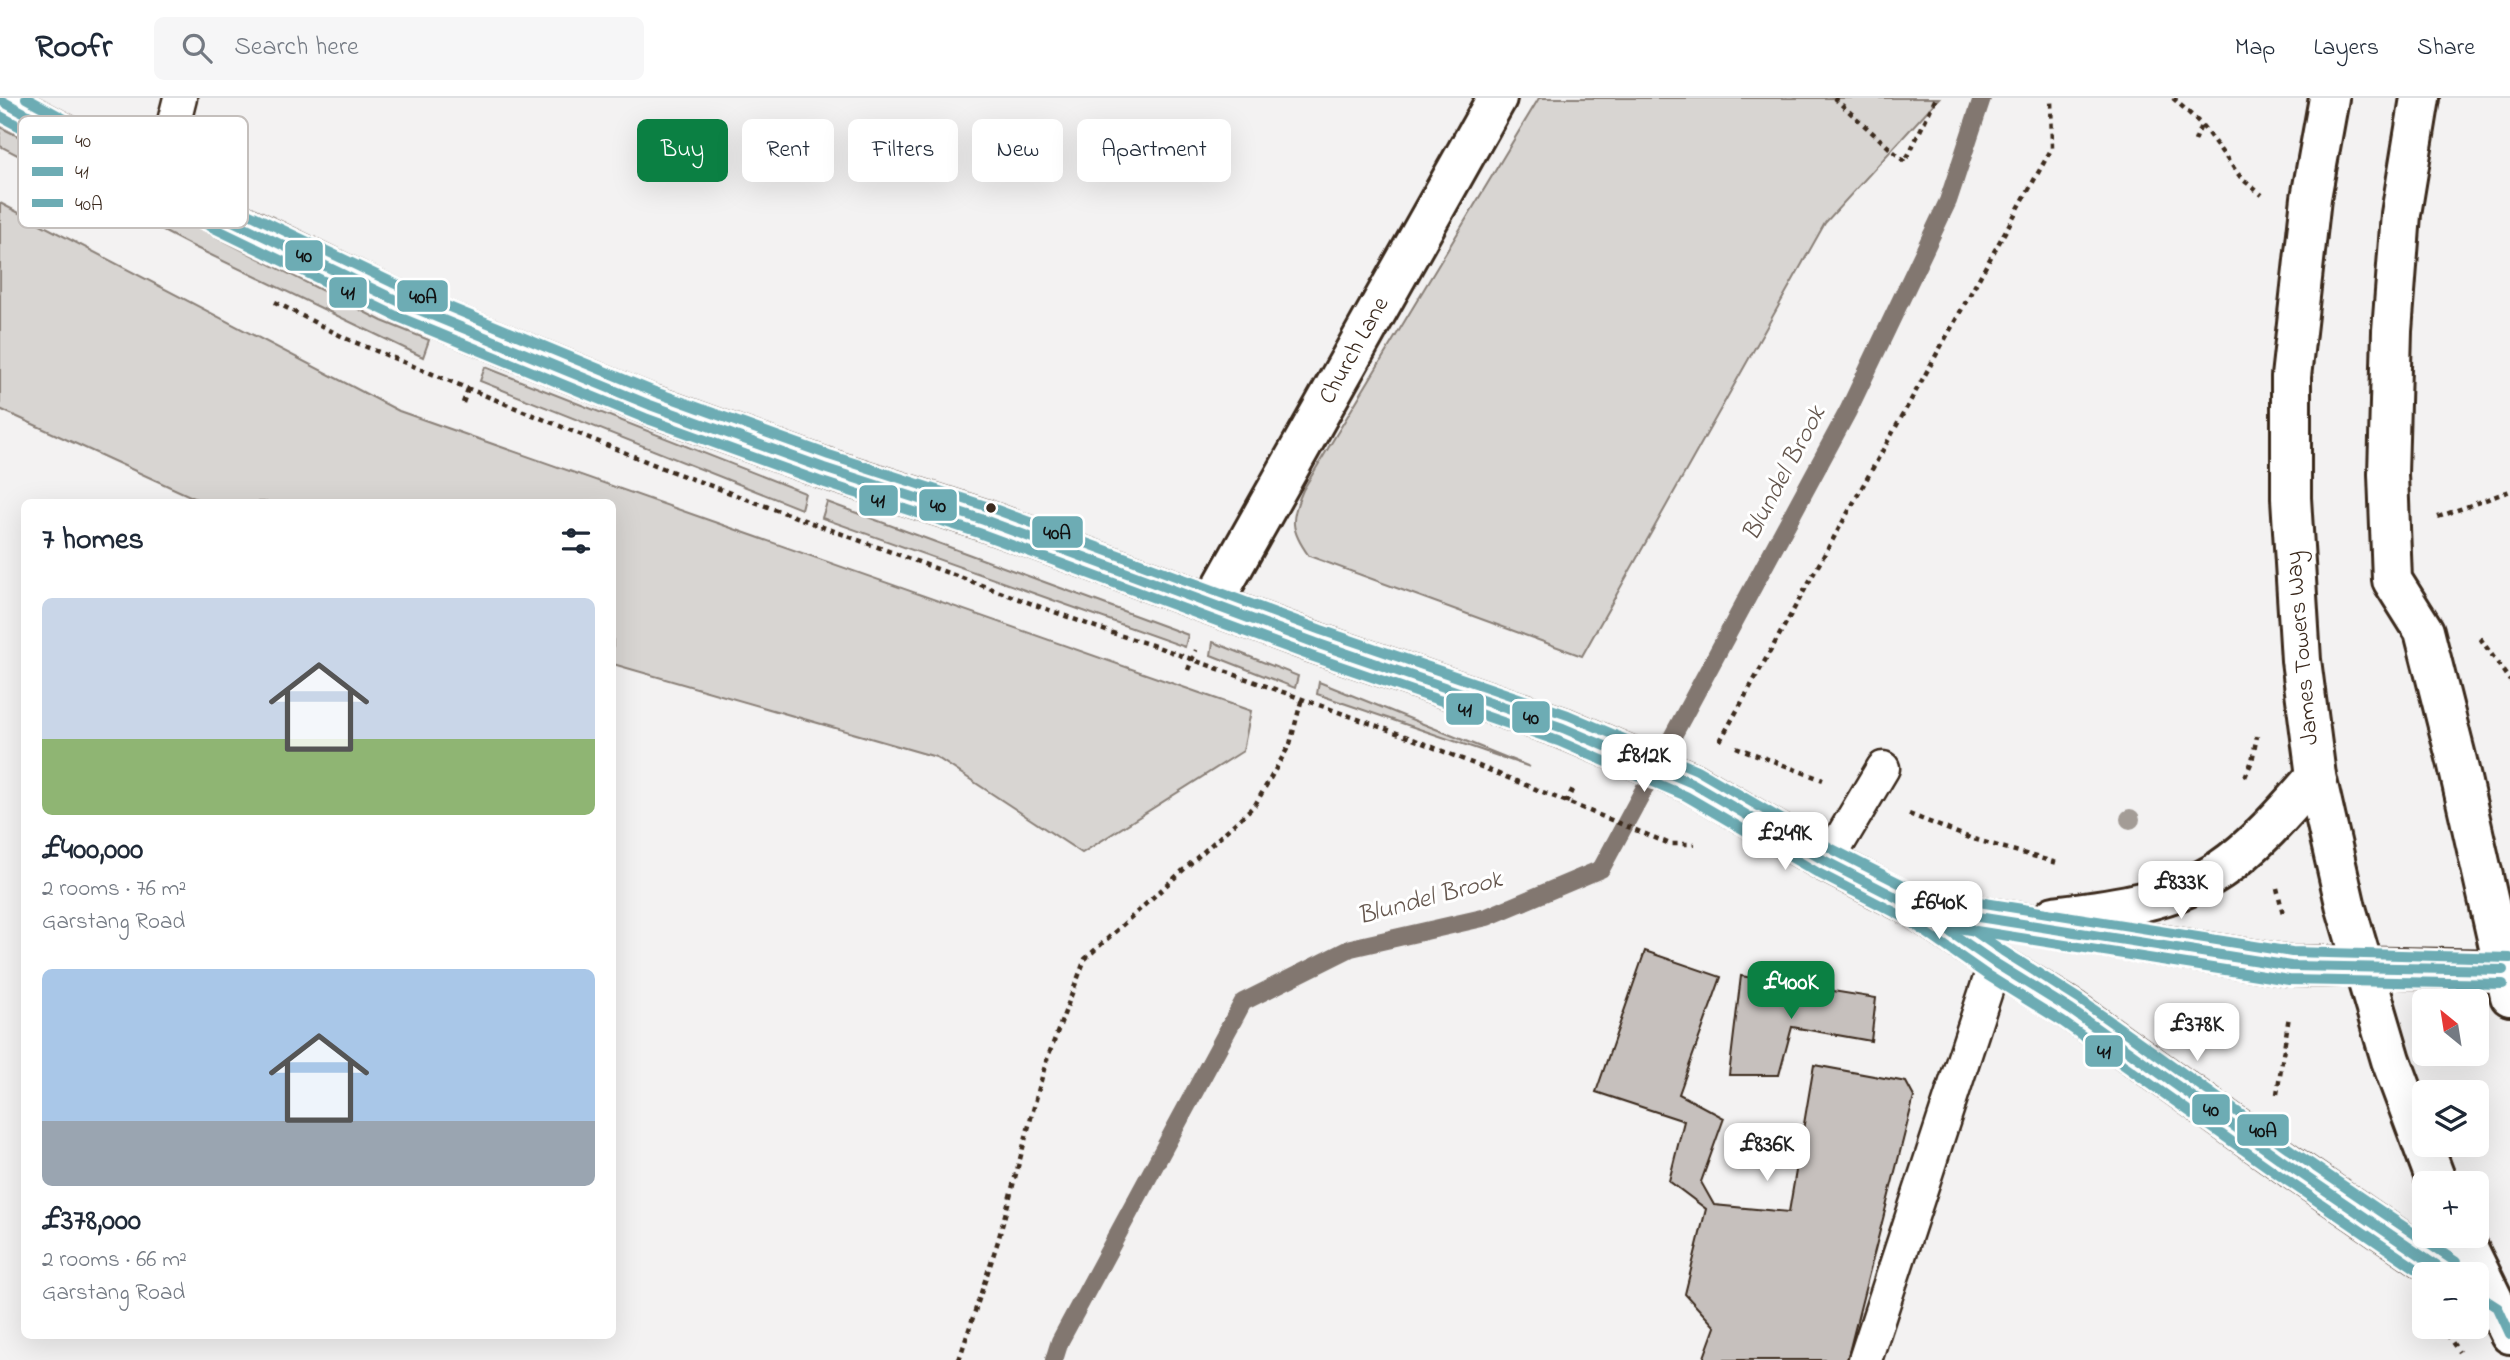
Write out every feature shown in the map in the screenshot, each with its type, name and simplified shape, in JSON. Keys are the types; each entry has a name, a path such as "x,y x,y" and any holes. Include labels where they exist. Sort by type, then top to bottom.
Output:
{"street":[{"name":"Church Lane","path":"1213,603 1497,98"},
{"name":"James Towers Way","path":"2329,98 2311,198 2291,377 2291,498 2301,660 2316,775 2346,908 2391,1060 2433,1171"},
{"path":"1911,905 2247,961 2291,966 2362,966 2506,983 2457,761 2424,631 2392,580 2388,474 2392,331 2401,214 2420,98"},
{"path":"0,100 30,116"},
{"path":"247,228 402,303 650,405 824,468 984,520 1316,643 1563,728 1692,783 1827,862 1911,905 1995,963 2071,1010 2430,1262"},
{"path":"1979,918 2045,917 2108,909 2190,887 2221,870 2247,847 2289,807 2316,775"},
{"path":"2467,1248 2495,1312"}],"lane":[{"path":"175,116 180,98"},
{"path":"1827,862 1883,768"},
{"path":"1865,1360 1995,963"}],"path":[{"path":"1834,98 1905,162 1936,98"},
{"path":"1720,741 2052,148 2051,98"},
{"path":"2173,98 2201,124 2195,141"},
{"path":"2442,517 2510,491"},
{"path":"1188,670 1192,660"},
{"path":"2243,781 2252,761 2259,725"},
{"path":"1408,737 1670,844"},
{"path":"959,1360 998,1241 1046,1062 1085,959 1255,805 1290,744"},
{"path":"2058,864 2069,863"},
{"path":"2275,1108 2291,1004"},
{"path":"2450,1339 2465,1360"}],"shaded area":[{"path":"1539,98 1939,98 1825,223 1582,656 1309,556 1298,539 1294,524 1303,490"},
{"path":"0,127 18,136 18,155 0,146"},
{"path":"0,203 18,212 18,228 48,228 399,411 1251,711 1243,751 1082,853 936,757 616,665 616,499 196,499 0,409"},
{"path":"157,228 199,228 382,321 429,340 423,357"},
{"path":"485,367 805,493 801,509 480,381"},
{"path":"827,502 1188,635 1185,647 822,518"},
{"path":"1213,642 1298,676 1295,688 1211,655"},
{"path":"1319,682 1530,767 1317,694"}],"building":[{"path":"1645,951 1721,977 1679,1094 1724,1118 1701,1182 1714,1205 1789,1212 1814,1065 1906,1082 1914,1097 1847,1360 1703,1360 1715,1327 1685,1294 1706,1209 1669,1181 1684,1121 1596,1092"},
{"path":"1741,976 1876,998 1871,1041 1792,1027 1779,1075 1729,1075"}],"waterway":[{"name":"Blundel Brook","path":"1054,1360 1060,1341 1243,1002 1351,948 1487,917 1601,869 1848,411 1948,201 1982,98"}],"transit line":[{"name":"40A","path":"26,98 59,116"},
{"name":"40","path":"0,100 30,116"},
{"name":"41","path":"0,116 18,126"},
{"name":"40A","path":"248,213 408,290 655,392 829,455 989,507 1321,630 1568,715 1697,770 1834,850 1919,893 2079,999 2295,1153 2456,1262"},
{"name":"41","path":"214,228 396,316 645,418 819,481 979,533 1311,656 1558,741 1686,796 1820,874 1904,917 1987,975 2063,1022 2412,1266"},
{"name":"40","path":"247,228 402,303 650,405 824,468 984,520 1316,643 1563,728 1692,783 1827,862 1911,905 1995,963 2071,1010 2430,1262"},
{"name":"40A","path":"1941,896 2292,952 2510,958"},
{"name":"40","path":"1940,911 2291,966 2503,970"},
{"name":"41","path":"1938,925 2289,980 2503,984"},
{"name":"40","path":"2489,1302 2498,1308 2510,1334"}]}
